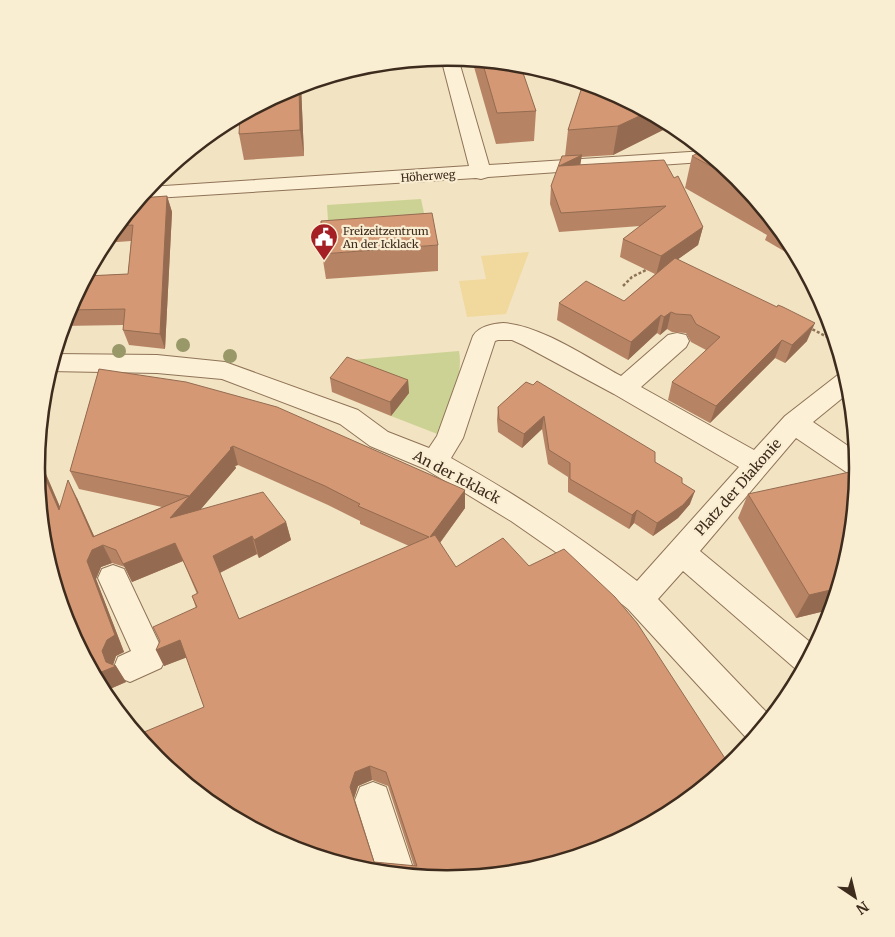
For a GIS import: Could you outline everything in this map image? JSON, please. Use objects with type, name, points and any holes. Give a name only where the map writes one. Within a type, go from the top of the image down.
[{"type":"street","points":[[451,66],[480,173]]},
{"type":"street","name":"Höherweg","points":[[154,193],[702,157]]},
{"type":"street","points":[[435,462],[450,438],[485,336],[500,331],[518,333],[623,388],[757,465]]},
{"type":"street","points":[[623,388],[677,341]]},
{"type":"street","name":"An der Icklack","points":[[59,363],[157,364],[225,371],[350,416],[379,439],[435,462],[522,513],[577,551],[639,600],[757,726]]},
{"type":"street","name":"Platz der Diakonie","points":[[639,600],[794,423],[841,386]]},
{"type":"street","points":[[794,423],[850,461]]},
{"type":"street","points":[[681,552],[803,656]]},
{"type":"street","points":[[114,578],[150,658],[130,667]]},
{"type":"street","points":[[373,800],[396,868]]},
{"type":"path","points":[[623,286],[632,277],[655,266]]},
{"type":"path","points":[[802,323],[828,337]]},
{"type":"green space","points":[[421,199],[427,227],[329,235],[327,205]]},
{"type":"green space","points":[[459,351],[460,361],[457,382],[440,435],[391,416],[408,394],[349,371],[352,360]]},
{"type":"sand","points":[[529,252],[506,314],[467,317],[459,281],[486,279],[481,256]]},
{"type":"building","points":[[484,68],[523,73],[536,111],[497,113]]},
{"type":"building","points":[[581,90],[602,97],[640,116],[618,126],[568,130]]},
{"type":"building","points":[[299,95],[300,130],[239,134],[240,124]]},
{"type":"building","points":[[698,153],[716,169],[692,156]]},
{"type":"building","points":[[582,155],[559,166],[664,160],[674,178],[678,176],[703,227],[661,256],[623,239],[666,206],[561,213],[551,186],[562,156]]},
{"type":"building","points":[[167,196],[160,334],[123,330],[125,309],[78,310],[95,276],[128,274],[133,225],[126,225],[150,197]]},
{"type":"building","points":[[432,213],[438,245],[322,254],[321,221]]},
{"type":"building","points":[[675,258],[815,323],[792,345],[782,340],[716,406],[672,382],[720,337],[696,324],[691,315],[671,312],[664,317],[661,315],[631,342],[559,303],[586,281],[624,301]]},
{"type":"building","points":[[347,357],[408,380],[390,402],[330,378]]},
{"type":"building","points":[[99,369],[186,382],[277,407],[465,490],[430,537],[435,535],[456,567],[503,538],[529,566],[564,549],[615,597],[637,623],[726,759],[693,788],[649,817],[626,829],[577,850],[500,868],[448,871],[395,868],[318,850],[269,829],[246,817],[202,788],[163,753],[144,732],[204,707],[180,640],[156,650],[160,641],[153,627],[197,607],[192,596],[198,593],[175,543],[123,564],[116,550],[103,545],[92,550],[87,561],[115,635],[107,640],[102,651],[106,662],[116,666],[100,672],[87,647],[66,598],[48,521],[45,478],[59,510],[68,480],[93,537],[189,496],[70,471]],"holes":[[[233,446],[325,486],[360,504],[358,506],[429,537],[239,619],[213,556],[252,536],[254,540],[286,522],[263,492],[170,518]],[[370,766],[386,772],[417,866],[374,862],[350,787],[355,772]]]},
{"type":"building","points":[[537,381],[655,452],[655,462],[682,478],[682,483],[695,491],[683,505],[657,523],[637,510],[632,515],[570,479],[570,463],[549,450],[544,416],[524,434],[499,419],[498,407],[526,382],[533,385]]},
{"type":"building","points":[[850,472],[847,521],[831,590],[809,595],[748,494]]},
{"type":"place","name":"Freizeitzentrum An der Icklack","points":[[324,261]]}]
